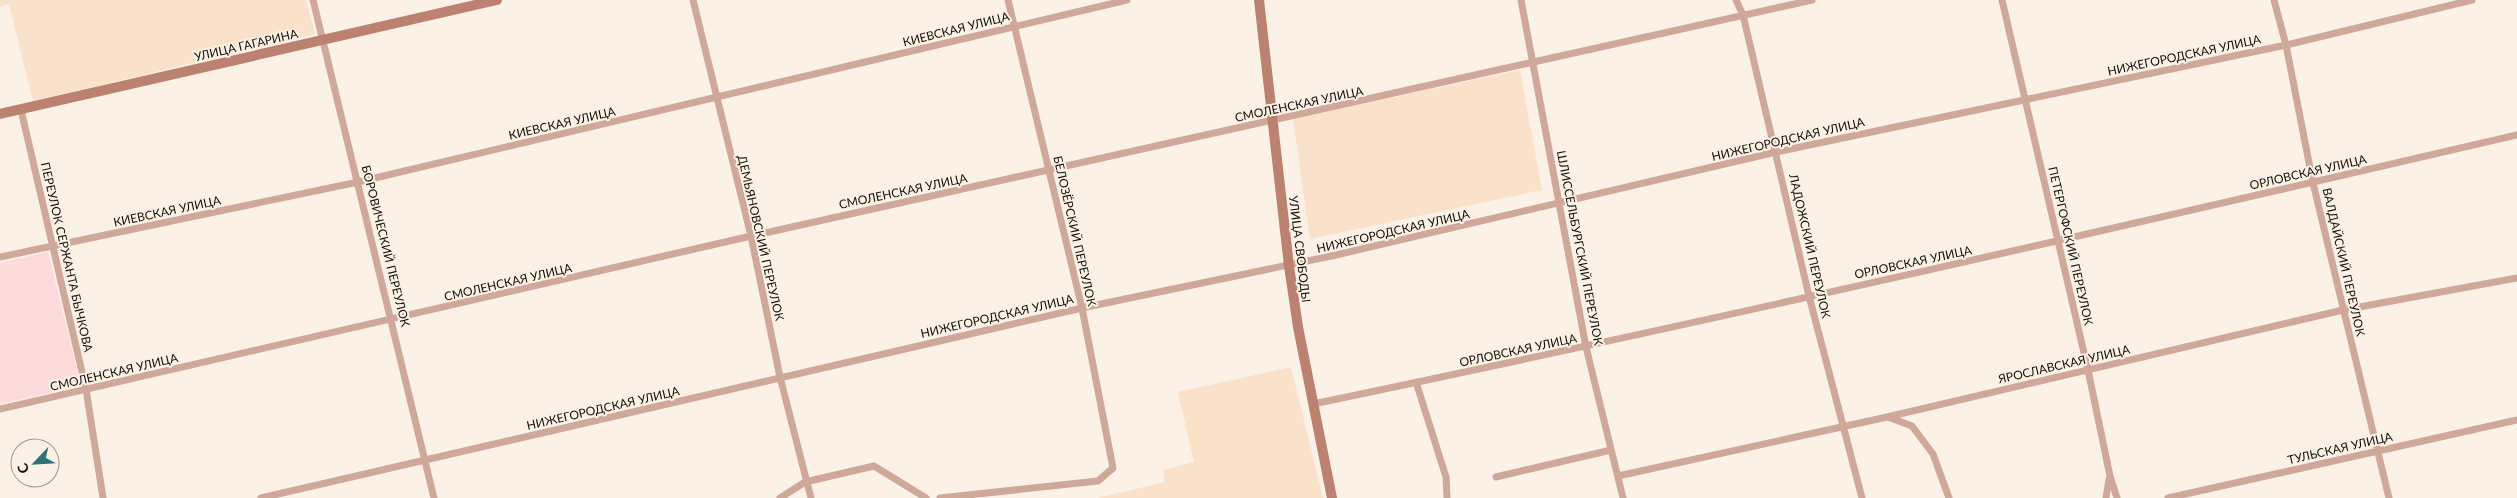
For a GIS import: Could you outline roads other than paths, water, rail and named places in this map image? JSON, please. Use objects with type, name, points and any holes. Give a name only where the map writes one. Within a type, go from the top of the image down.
[{"type":"street","name":"БОРОВИЧЕСКИЙ ПЕРЕУЛОК","points":[[313,0],[434,498]]},
{"type":"street","name":"УЛИЦА ГАГАРИНА","points":[[0,114],[497,0]]},
{"type":"street","name":"ДЕМЬЯНОВСКИЙ ПЕРЕУЛОК","points":[[693,0],[751,236],[780,377],[805,482],[811,498]]},
{"type":"street","name":"БЕЛОЗЁРСКИЙ ПЕРЕУЛОК","points":[[940,498],[1098,481],[1112,468],[1082,308],[1008,0]]},
{"type":"street","name":"КИЕВСКАЯ УЛИЦА","points":[[0,257],[358,182],[1127,0]]},
{"type":"street","name":"УЛИЦА СВОБОДЫ","points":[[1259,0],[1288,266],[1332,498]]},
{"type":"street","name":"ШЛИССЕЛЬБУРГСКИЙ ПЕРЕУЛОК","points":[[1521,0],[1586,347],[1623,498]]},
{"type":"street","name":"ЛАДОЖСКИЙ ПЕРЕУЛОК","points":[[1736,0],[1743,15],[1809,296],[1862,498]]},
{"type":"street","name":"СМОЛЕНСКАЯ УЛИЦА","points":[[0,409],[751,236],[1533,64],[1812,0]]},
{"type":"street","name":"ПЕТЕРГОФСКИЙ ПЕРЕУЛОК","points":[[2002,0],[2059,242],[2110,476],[2117,498]]},
{"type":"street","name":"ВАЛДАЙСКИЙ ПЕРЕУЛОК","points":[[2274,0],[2286,45],[2343,310],[2389,498]]},
{"type":"street","name":"НИЖЕГОРОДСКАЯ УЛИЦА","points":[[261,498],[1082,308],[1288,266],[1560,204],[1776,152],[2286,45],[2472,0]]},
{"type":"street","name":"ПЕРЕУЛОК СЕРЖАНТА БЫЧКОВА","points":[[21,110],[86,390],[103,498]]},
{"type":"street","name":"ОРЛОВСКАЯ УЛИЦА","points":[[1313,404],[1586,347],[2059,242],[2517,135]]},
{"type":"street","name":"ЯРОСЛАВСКАЯ УЛИЦА","points":[[1618,476],[1887,417],[2343,310],[2517,278]]},
{"type":"street","points":[[1416,382],[1446,477],[1447,498]]},
{"type":"street","points":[[1887,417],[1912,426],[1933,454],[1949,498]]},
{"type":"street","name":"ТУЛЬСКАЯ УЛИЦА","points":[[2168,498],[2517,420]]},
{"type":"street","points":[[1496,477],[1611,450]]},
{"type":"street","points":[[780,498],[805,482],[874,466],[926,498]]},
{"type":"street","points":[[2106,498],[2110,476]]}]
